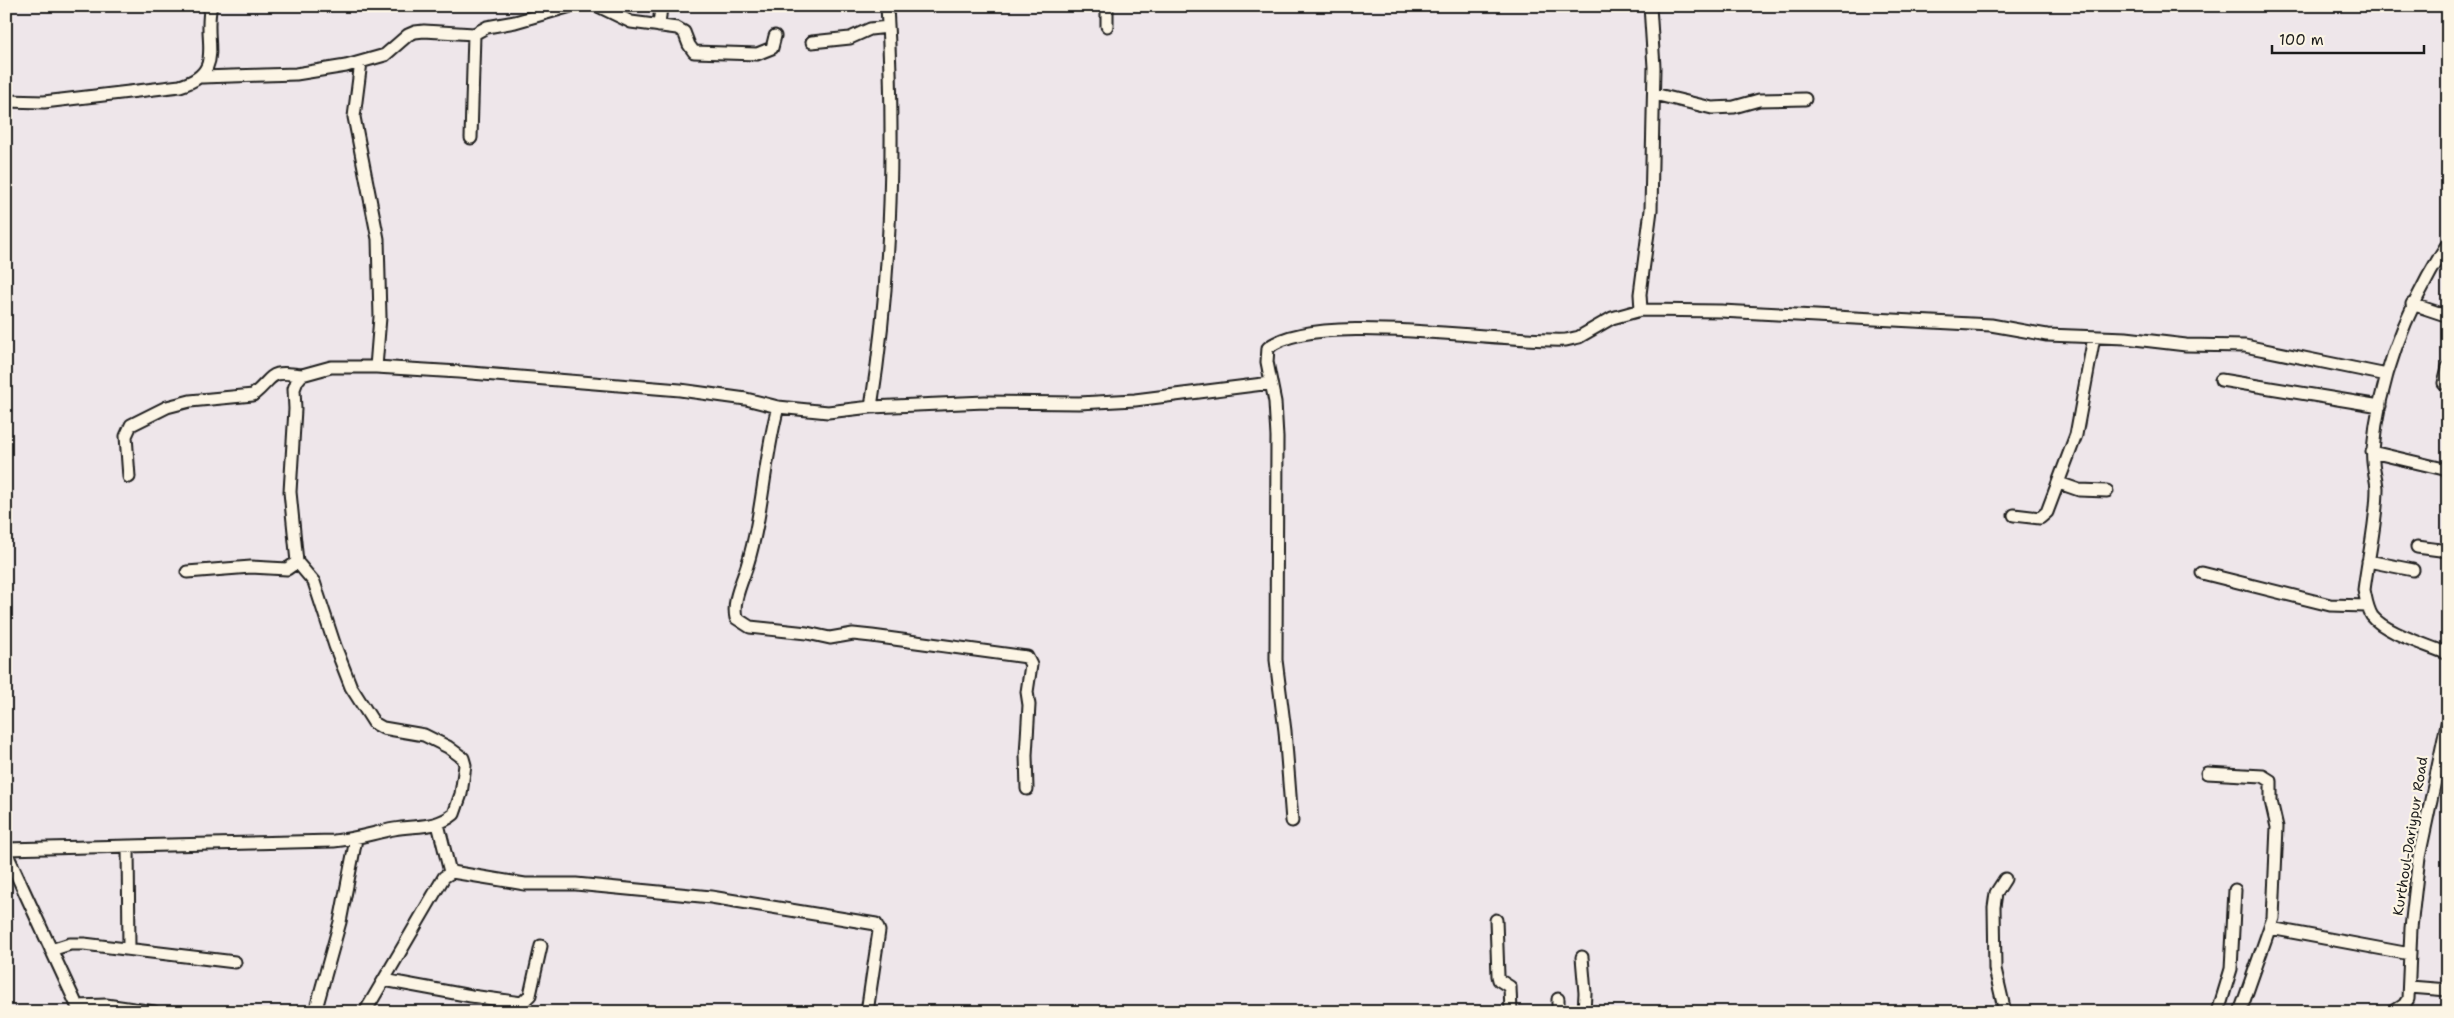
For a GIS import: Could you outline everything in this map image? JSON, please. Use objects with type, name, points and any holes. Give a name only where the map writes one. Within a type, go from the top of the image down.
[{"type":"street","points":[[6,101],[44,102],[180,86],[195,82],[202,77],[210,57],[209,15],[211,6]]},
{"type":"street","points":[[202,77],[296,74],[361,62],[385,55],[408,35],[415,32],[474,34],[487,27],[515,22],[571,6]]},
{"type":"street","points":[[598,6],[631,22],[677,28],[684,32],[694,52],[757,54],[772,48],[775,36]]},
{"type":"street","points":[[659,26],[661,6]]},
{"type":"street","points":[[871,407],[885,290],[890,218],[887,6]]},
{"type":"street","points":[[1107,26],[1108,6]]},
{"type":"street","points":[[1641,310],[1651,210],[1654,94],[1650,6]]},
{"type":"street","points":[[812,42],[850,38],[870,29],[888,27]]},
{"type":"street","points":[[471,138],[474,34]]},
{"type":"street","points":[[361,62],[354,118],[378,239],[380,317],[376,367]]},
{"type":"street","points":[[1654,94],[1712,108],[1734,107],[1759,100],[1805,98]]},
{"type":"street","points":[[2448,243],[2412,304],[2398,338],[2387,375],[2372,452],[2376,487],[2364,590],[2367,606],[2373,616],[2383,626],[2448,654]]},
{"type":"street","points":[[2412,304],[2448,316]]},
{"type":"street","points":[[1292,821],[1285,731],[1276,660],[1278,483],[1276,420],[1267,362],[1268,348],[1274,343],[1286,339],[1362,329],[1566,340],[1579,337],[1612,318],[1641,310],[1720,311],[1991,325],[2047,335],[2126,338],[2186,345],[2252,346],[2387,375]]},
{"type":"street","points":[[2014,515],[2035,518],[2044,516],[2076,435],[2094,337]]},
{"type":"street","points":[[129,477],[126,436],[131,424],[167,407],[190,401],[253,395],[270,376],[277,374],[302,375],[330,367],[376,367],[680,390],[746,399],[778,407],[828,412],[871,407],[985,402],[1079,403],[1135,400],[1271,383]]},
{"type":"street","points":[[2444,383],[2448,367]]},
{"type":"street","points":[[154,1012],[106,1006],[79,1009],[6,850],[80,846],[128,847],[356,839],[394,829],[438,824],[454,814],[460,803],[464,766],[463,758],[448,747],[424,734],[393,730],[374,723],[351,687],[314,582],[296,562],[290,492],[290,467],[296,410],[294,389],[302,375]]},
{"type":"street","points":[[2221,380],[2380,406]]},
{"type":"street","points":[[778,407],[770,436],[750,556],[736,602],[736,618],[750,626],[824,637],[835,638],[853,634],[1027,657],[1031,666],[1027,692],[1027,789]]},
{"type":"street","points":[[2372,452],[2448,470]]},
{"type":"street","points":[[2058,483],[2079,490],[2107,491]]},
{"type":"street","points":[[2417,547],[2448,551]]},
{"type":"street","points":[[2368,561],[2413,570]]},
{"type":"street","points":[[187,572],[251,567],[287,569],[296,562]]},
{"type":"street","points":[[2202,573],[2330,605],[2367,606]]},
{"type":"street","name":"Kurthoul-Dariypur Road","points":[[2398,1011],[2408,999],[2419,857],[2448,719]]},
{"type":"street","points":[[2207,773],[2263,776],[2271,781],[2271,801],[2277,827],[2274,905],[2270,928],[2240,1012]]},
{"type":"street","points":[[438,824],[450,872]]},
{"type":"street","points":[[315,1012],[340,922],[356,839]]},
{"type":"street","points":[[128,847],[129,948]]},
{"type":"street","points":[[365,1012],[444,877],[450,872],[525,884],[576,884],[702,896],[876,924],[879,931],[867,1012]]},
{"type":"street","points":[[2005,879],[1996,893],[1994,907],[1995,969],[2005,1012]]},
{"type":"street","points":[[2218,1012],[2231,968],[2235,890]]},
{"type":"street","points":[[1496,920],[1498,976],[1499,980],[1510,987],[1511,1012]]},
{"type":"street","points":[[2270,928],[2410,954]]},
{"type":"street","points":[[51,950],[76,943],[235,962]]},
{"type":"street","points":[[384,980],[522,1003],[530,995],[541,946]]},
{"type":"street","points":[[1582,956],[1585,994],[1584,1012]]},
{"type":"street","points":[[2410,987],[2448,990]]},
{"type":"street","points":[[1558,998],[1558,1012]]}]
